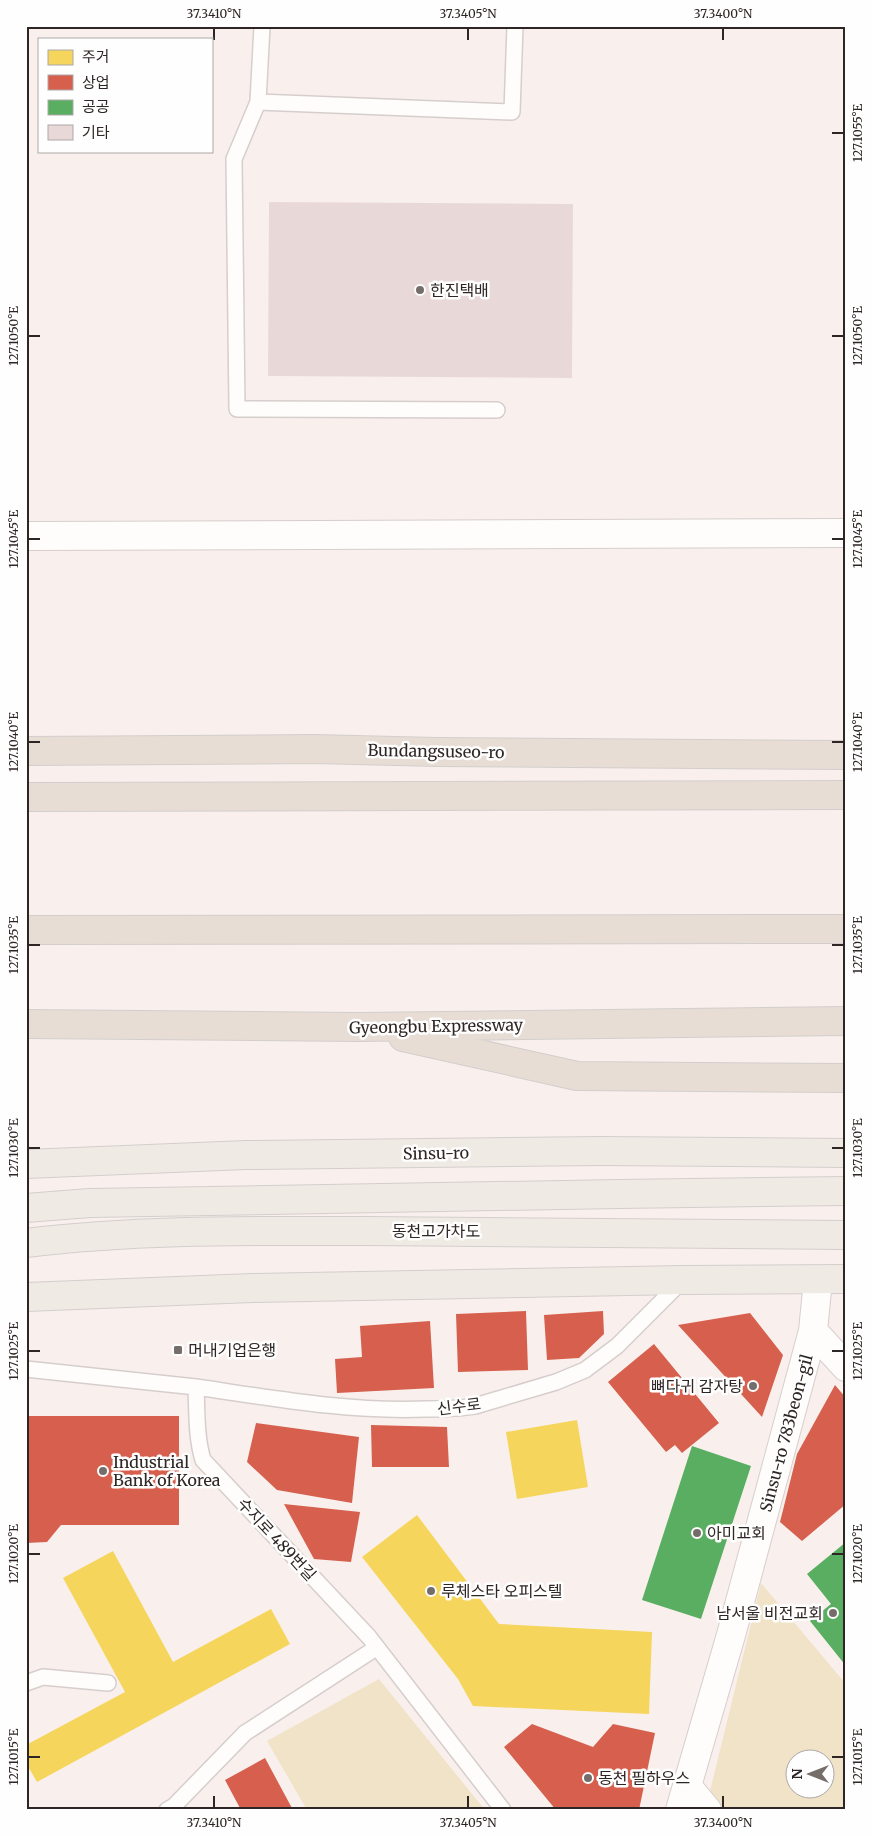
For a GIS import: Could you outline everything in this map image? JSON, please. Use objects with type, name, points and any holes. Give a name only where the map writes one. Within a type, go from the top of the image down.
[{"type":"highway","name":"Bundangsuseo-ro","points":[[26,752],[314,749],[846,755]]},
{"type":"highway","points":[[26,797],[846,795]]},
{"type":"highway","points":[[26,930],[846,929]]},
{"type":"highway","name":"Gyeongbu Expressway","points":[[26,1024],[358,1027],[846,1021]]},
{"type":"highway","points":[[358,1027],[577,1076],[846,1078]]},
{"type":"main road","name":"Sinsu-ro","points":[[26,1164],[246,1155],[601,1151],[846,1153]]},
{"type":"main road","name":"동천고가차도","points":[[26,1208],[90,1203],[846,1191]]},
{"type":"main road","name":"동천고가차도","points":[[26,1243],[67,1238],[195,1230],[846,1235]]},
{"type":"main road","points":[[26,1297],[252,1288],[846,1279]]},
{"type":"street","points":[[26,536],[846,533]]},
{"type":"street","name":"Sinsu-ro 783beon-gil","points":[[707,1810],[683,1798],[731,1635],[813,1331],[818,1280]]},
{"type":"street","points":[[813,1331],[846,1367]]},
{"type":"lane","points":[[262,26],[258,102],[234,159],[237,409],[497,410]]},
{"type":"lane","points":[[258,102],[512,112],[516,26]]},
{"type":"lane","name":"신수로","points":[[196,1387],[322,1406],[397,1410],[475,1406],[556,1382],[585,1370],[617,1346],[683,1280]]},
{"type":"lane","points":[[26,1369],[196,1387]]},
{"type":"lane","name":"수지로 489번길","points":[[196,1387],[198,1433],[200,1449],[204,1460],[369,1638],[503,1810]]},
{"type":"lane","points":[[167,1810],[174,1806],[245,1733],[376,1648]]},
{"type":"lane","points":[[26,1683],[43,1677],[108,1683]]},
{"type":"shaded area","points":[[761,1583],[846,1684],[846,1810],[725,1810],[710,1791]]},
{"type":"shaded area","points":[[379,1679],[485,1810],[307,1810],[267,1741]]},
{"type":"building: 주거","points":[[577,1420],[588,1487],[517,1499],[506,1432]]},
{"type":"building: 주거","name":"루체스타 오피스텔","points":[[417,1515],[499,1624],[652,1632],[649,1714],[473,1706],[458,1679],[362,1557]]},
{"type":"building: 주거","points":[[113,1551],[173,1662],[271,1609],[290,1644],[37,1782],[26,1763],[26,1745],[125,1692],[63,1578]]},
{"type":"building: 상업","points":[[526,1311],[528,1370],[458,1372],[456,1314]]},
{"type":"building: 상업","points":[[603,1311],[604,1334],[579,1358],[547,1360],[544,1315]]},
{"type":"building: 상업","name":"뼈다귀 감자탕","points":[[750,1313],[783,1355],[762,1417],[678,1325]]},
{"type":"building: 상업","points":[[430,1321],[434,1388],[337,1393],[335,1359],[362,1357],[360,1326]]},
{"type":"building: 상업","points":[[654,1344],[719,1423],[682,1453],[675,1445],[666,1452],[608,1382]]},
{"type":"building: 상업","points":[[835,1385],[846,1398],[846,1504],[802,1541],[780,1522],[797,1454]]},
{"type":"building: 상업","name":"Industrial Bank of Korea","points":[[26,1416],[179,1416],[179,1525],[61,1525],[47,1542],[26,1543]]},
{"type":"building: 상업","points":[[256,1423],[359,1437],[352,1503],[277,1490],[247,1462]]},
{"type":"building: 상업","points":[[371,1425],[447,1427],[449,1467],[372,1467]]},
{"type":"building: 상업","points":[[284,1504],[360,1512],[351,1562],[314,1559]]},
{"type":"building: 상업","name":"동천 필하우스","points":[[532,1724],[593,1747],[613,1724],[655,1733],[639,1810],[556,1810],[504,1747]]},
{"type":"building: 상업","points":[[265,1758],[293,1810],[241,1810],[225,1780]]},
{"type":"building: 공공","name":"아미교회","points":[[692,1446],[751,1466],[701,1619],[642,1600]]},
{"type":"building: 공공","name":"남서울 비전교회","points":[[846,1542],[846,1666],[810,1621],[831,1604],[807,1574]]},
{"type":"building: 기타","name":"한진택배","points":[[269,202],[573,204],[572,378],[268,376]]},
{"type":"place","name":"한진택배","points":[[420,290]]},
{"type":"place","name":"머내기업은행","points":[[178,1350]]},
{"type":"place","name":"뼈다귀 감자탕","points":[[753,1386]]},
{"type":"place","name":"Industrial Bank of Korea","points":[[103,1471]]},
{"type":"place","name":"아미교회","points":[[697,1533]]},
{"type":"place","name":"루체스타 오피스텔","points":[[431,1591]]},
{"type":"place","name":"남서울 비전교회","points":[[833,1613]]},
{"type":"place","name":"동천 필하우스","points":[[588,1778]]}]
